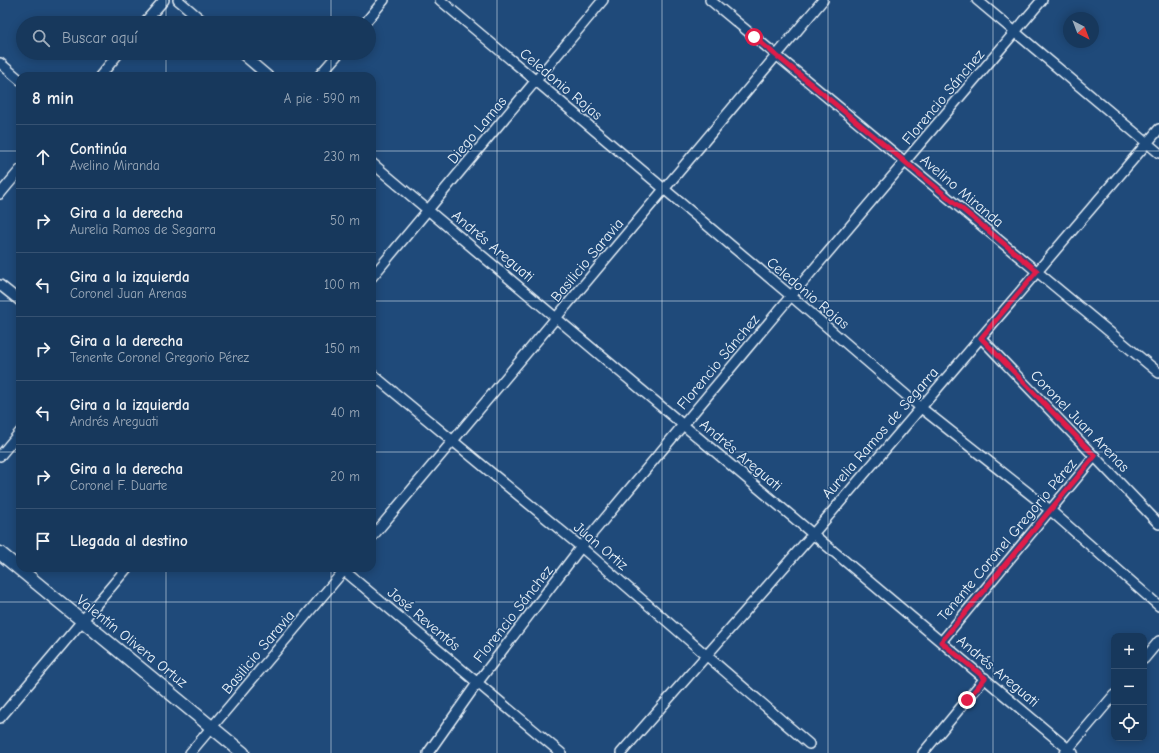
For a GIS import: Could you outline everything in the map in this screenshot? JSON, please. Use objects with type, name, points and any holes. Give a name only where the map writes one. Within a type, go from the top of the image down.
[{"type":"street","points":[[150,16],[164,0]]},
{"type":"street","points":[[178,0],[197,16]]},
{"type":"street","points":[[371,16],[384,0]]},
{"type":"street","name":"Celedonio Rojas","points":[[440,0],[791,296],[920,407],[1050,510],[1159,606]]},
{"type":"street","name":"Diego Lamas","points":[[376,272],[603,0]]},
{"type":"street","name":"Avelino Miranda","points":[[710,0],[1159,373]]},
{"type":"street","name":"Basilicio Saravia","points":[[376,532],[823,0]]},
{"type":"street","points":[[977,0],[1159,153]]},
{"type":"street","name":"Florencio Sánchez","points":[[428,753],[478,682],[581,547],[1042,0]]},
{"type":"street","points":[[103,72],[113,60]]},
{"type":"street","points":[[249,60],[263,72]]},
{"type":"street","points":[[322,72],[333,60]]},
{"type":"street","points":[[0,63],[16,77]]},
{"type":"street","name":"Aurelia Ramos de Segarra","points":[[621,753],[813,534],[1159,129]]},
{"type":"street","name":"Andrés Areguati","points":[[376,166],[985,678],[1069,752]]},
{"type":"street","points":[[0,194],[16,175]]},
{"type":"street","points":[[0,284],[16,298]]},
{"type":"street","name":"Coronel Juan Arenas","points":[[981,338],[1159,524]]},
{"type":"street","name":"Juan Ortiz","points":[[376,377],[581,547],[809,744]]},
{"type":"street","points":[[0,456],[16,437]]},
{"type":"street","name":"Tenente Coronel Gregorio Pérez","points":[[941,642],[1095,456]]},
{"type":"street","name":"Valentín Olivera Ortuz","points":[[0,553],[16,566]]},
{"type":"street","name":"Valentín Olivera Ortuz","points":[[23,572],[244,753]]},
{"type":"street","points":[[0,718],[124,572]]},
{"type":"street","name":"Basilicio Saravia","points":[[190,753],[341,572]]},
{"type":"street","name":"José Reventós","points":[[348,572],[561,753]]},
{"type":"street","points":[[1147,655],[1159,641]]},
{"type":"street","points":[[923,753],[985,678]]},
{"type":"street","points":[[1069,752],[1111,699]]},
{"type":"route","points":[[754,37],[1037,271],[981,338],[1095,456],[941,642],[985,678],[967,700]]}]
